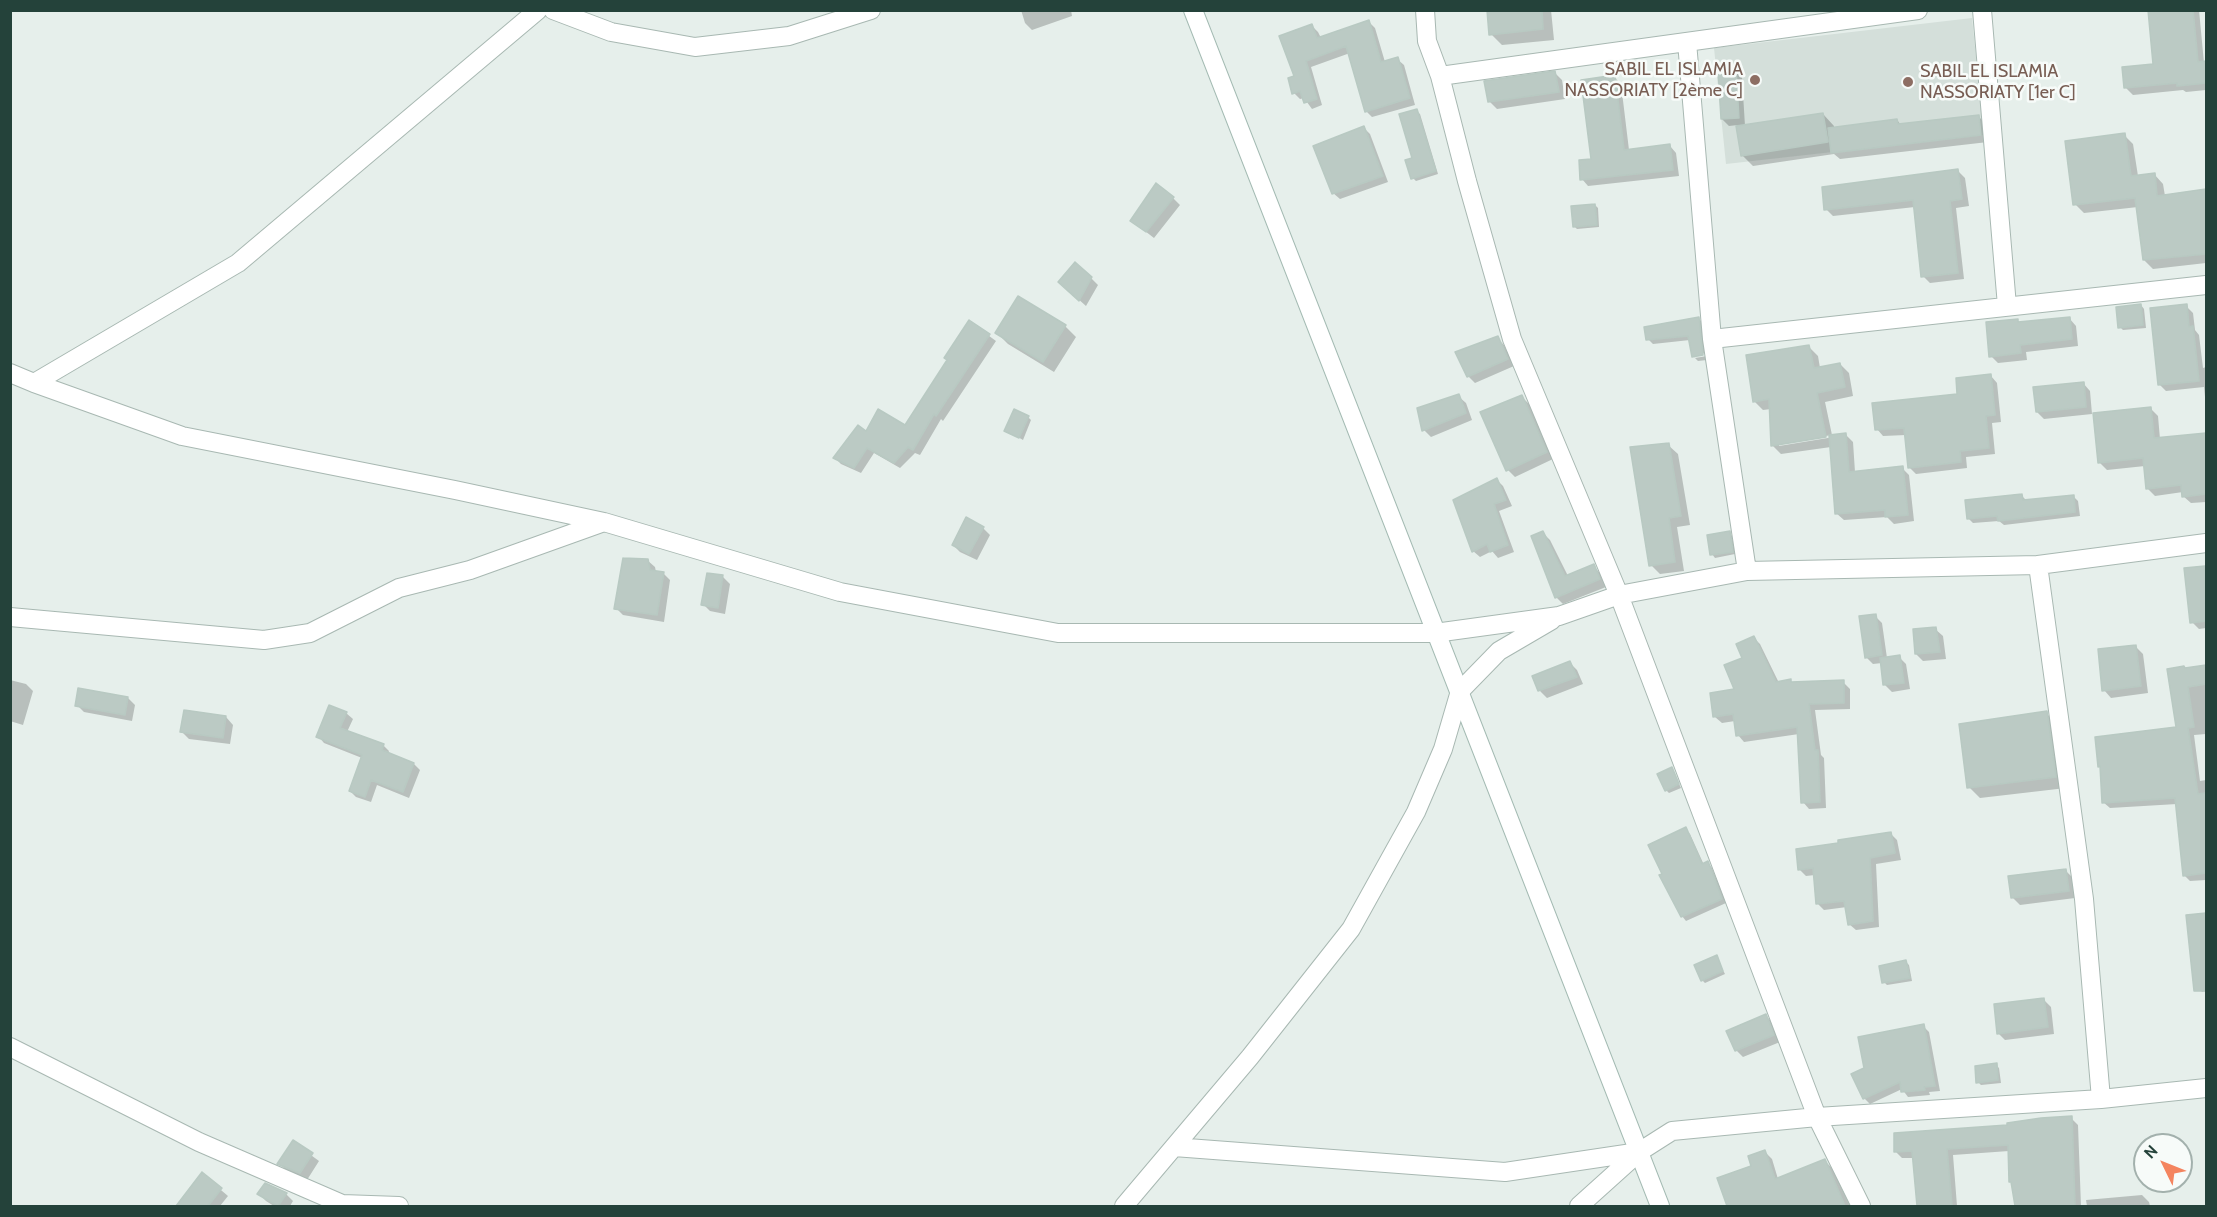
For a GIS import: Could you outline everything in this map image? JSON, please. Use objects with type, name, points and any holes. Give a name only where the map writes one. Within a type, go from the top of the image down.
[{"type":"street","points":[[34,383],[238,263],[538,10]]},
{"type":"street","points":[[553,10],[611,32],[695,47],[789,36],[871,10]]},
{"type":"street","points":[[1193,10],[1660,1206]]},
{"type":"street","points":[[1414,10],[1440,76],[1512,339],[1619,595],[1817,1117],[1861,1206]]},
{"type":"street","points":[[1425,10],[1427,40]]},
{"type":"street","points":[[1440,76],[1918,10]]},
{"type":"street","points":[[1982,10],[2007,306]]},
{"type":"street","points":[[1687,42],[1712,339],[1747,571]]},
{"type":"street","points":[[1712,339],[2206,285]]},
{"type":"street","points":[[10,373],[182,436],[604,522],[840,592],[1058,633],[1435,633],[1559,616]]},
{"type":"street","points":[[10,617],[264,640],[310,633],[399,588],[470,570],[604,522]]},
{"type":"street","points":[[1124,1206],[1250,1057],[1351,929],[1416,812],[1443,749],[1460,691],[1499,651],[1559,616],[1619,595],[1747,571],[2038,565],[2206,543]]},
{"type":"street","points":[[2038,565],[2084,899],[2101,1100]]},
{"type":"street","points":[[10,1047],[199,1142],[341,1205],[399,1206]]},
{"type":"street","points":[[1579,1206],[1639,1152],[1672,1131],[1817,1117],[2101,1100],[2206,1089]]},
{"type":"street","points":[[1174,1147],[1505,1172],[1639,1152]]},
{"type":"shaded area","points":[[1972,18],[1984,135],[1726,164],[1714,48]]},
{"type":"building","points":[[1487,10],[1542,10],[1543,29],[1489,35]]},
{"type":"building","points":[[2148,10],[2193,10],[2198,62],[2206,61],[2206,83],[2124,88],[2122,67],[2153,64]]},
{"type":"building","points":[[1369,20],[1381,62],[1398,57],[1410,98],[1365,112],[1346,46],[1306,61],[1317,99],[1304,103],[1300,91],[1292,94],[1288,78],[1294,76],[1279,36],[1312,24],[1317,38]]},
{"type":"building","points":[[1718,69],[1736,69],[1739,118],[1721,119]]},
{"type":"building","points":[[1555,71],[1559,92],[1488,102],[1484,81]]},
{"type":"building","points":[[1615,75],[1624,150],[1670,144],[1673,170],[1580,180],[1579,160],[1591,159],[1581,80]]},
{"type":"building","points":[[1417,109],[1436,171],[1411,179],[1405,160],[1412,158],[1399,114]]},
{"type":"building","points":[[1823,113],[1828,142],[1741,156],[1736,126]]},
{"type":"building","points":[[1979,115],[1981,135],[1831,153],[1828,128],[1897,119],[1898,124]]},
{"type":"building","points":[[1364,126],[1383,176],[1332,194],[1313,146]]},
{"type":"building","points":[[2125,133],[2131,176],[2155,173],[2157,196],[2206,189],[2206,254],[2143,260],[2135,198],[2073,205],[2065,141]]},
{"type":"building","points":[[1958,169],[1962,199],[1950,201],[1958,273],[1921,277],[1913,200],[1824,210],[1822,187]]},
{"type":"building","points":[[1156,183],[1174,197],[1146,232],[1130,221]]},
{"type":"building","points":[[1595,204],[1597,225],[1573,227],[1571,206]]},
{"type":"building","points":[[1075,262],[1092,277],[1079,301],[1058,282]]},
{"type":"building","points":[[1018,296],[1066,325],[1043,362],[995,333]]},
{"type":"building","points":[[2141,304],[2143,325],[2118,328],[2116,307]]},
{"type":"building","points":[[2187,304],[2189,327],[2193,326],[2199,381],[2158,385],[2150,308]]},
{"type":"building","points":[[1699,317],[1703,355],[1692,357],[1688,336],[1646,340],[1644,327]]},
{"type":"building","points":[[2070,317],[2072,339],[2020,345],[2021,353],[1989,357],[1986,322],[2018,319],[2018,322]]},
{"type":"building","points":[[969,320],[990,334],[936,416],[934,414],[913,450],[908,447],[894,463],[867,448],[854,468],[833,458],[858,425],[866,431],[878,409],[905,425],[947,360],[944,358]]},
{"type":"building","points":[[1498,336],[1508,359],[1467,377],[1455,352]]},
{"type":"building","points":[[1809,345],[1814,368],[1840,363],[1845,387],[1817,393],[1826,437],[1771,446],[1769,399],[1753,402],[1746,355]]},
{"type":"building","points":[[1991,374],[1995,415],[1986,416],[1989,448],[1960,451],[1961,462],[1908,468],[1904,428],[1875,430],[1872,403],[1957,394],[1956,378]]},
{"type":"building","points":[[2084,382],[2086,407],[2036,412],[2033,387]]},
{"type":"building","points":[[1459,394],[1466,413],[1422,431],[1417,408]]},
{"type":"building","points":[[1522,395],[1547,452],[1506,471],[1480,412]]},
{"type":"building","points":[[2151,407],[2154,438],[2206,433],[2206,494],[2182,497],[2181,485],[2146,489],[2143,458],[2098,463],[2093,413]]},
{"type":"building","points":[[1014,409],[1029,416],[1019,438],[1004,431]]},
{"type":"building","points":[[1846,433],[1849,472],[1903,466],[1908,515],[1885,517],[1885,510],[1835,514],[1829,435]]},
{"type":"building","points":[[1669,443],[1681,516],[1669,518],[1675,562],[1649,566],[1630,447]]},
{"type":"building","points":[[1497,478],[1506,500],[1494,504],[1508,545],[1490,552],[1487,544],[1472,552],[1453,500]]},
{"type":"building","points":[[2022,494],[2023,500],[2074,495],[2075,512],[1998,521],[1997,516],[1967,519],[1965,500]]},
{"type":"building","points":[[966,517],[984,527],[969,554],[952,545]]},
{"type":"building","points":[[1543,531],[1565,576],[1594,564],[1600,579],[1555,598],[1531,536]]},
{"type":"building","points":[[1730,531],[1733,552],[1710,555],[1707,535]]},
{"type":"building","points":[[623,558],[648,559],[650,570],[664,572],[657,615],[614,609]]},
{"type":"building","points":[[2205,566],[2206,621],[2190,623],[2184,568]]},
{"type":"building","points":[[707,573],[723,575],[718,608],[701,605]]},
{"type":"building","points":[[1876,614],[1882,655],[1865,658],[1859,616]]},
{"type":"building","points":[[1936,627],[1940,652],[1915,654],[1913,629]]},
{"type":"building","points":[[1754,636],[1776,682],[1791,679],[1791,682],[1844,680],[1844,703],[1809,704],[1815,750],[1818,750],[1820,802],[1801,803],[1797,727],[1736,736],[1733,714],[1713,717],[1710,693],[1734,689],[1724,665],[1742,658],[1736,644]]},
{"type":"building","points":[[2136,645],[2141,686],[2102,691],[2098,649]]},
{"type":"building","points":[[1900,655],[1904,683],[1883,685],[1880,658]]},
{"type":"building","points":[[1570,661],[1577,677],[1538,691],[1532,676]]},
{"type":"building","points":[[2206,665],[2206,684],[2188,687],[2194,727],[2188,728],[2198,794],[2206,793],[2206,873],[2183,876],[2175,798],[2102,803],[2100,766],[2098,767],[2095,737],[2176,727],[2167,669]]},
{"type":"building","points":[[78,688],[128,697],[125,715],[75,706]]},
{"type":"building","points":[[329,705],[347,712],[340,728],[384,744],[382,750],[414,763],[403,792],[371,780],[365,797],[349,791],[362,755],[316,737]]},
{"type":"building","points":[[184,710],[226,716],[223,738],[180,732]]},
{"type":"building","points":[[2047,711],[2056,777],[1967,788],[1959,724]]},
{"type":"building","points":[[1672,767],[1679,784],[1665,791],[1657,774]]},
{"type":"building","points":[[1686,827],[1702,864],[1708,861],[1722,899],[1681,917],[1659,875],[1662,874],[1648,845]]},
{"type":"building","points":[[1891,832],[1895,853],[1870,858],[1873,921],[1848,925],[1844,901],[1816,904],[1813,868],[1798,870],[1796,849]]},
{"type":"building","points":[[2066,869],[2069,891],[2011,898],[2008,876]]},
{"type":"building","points":[[2206,913],[2206,991],[2194,991],[2186,915]]},
{"type":"building","points":[[1717,955],[1723,971],[1701,981],[1694,965]]},
{"type":"building","points":[[1906,960],[1910,978],[1882,983],[1879,966]]},
{"type":"building","points":[[2044,998],[2048,1027],[1997,1034],[1994,1004]]},
{"type":"building","points":[[1766,1014],[1774,1035],[1735,1051],[1726,1031]]},
{"type":"building","points":[[1924,1024],[1935,1086],[1924,1087],[1925,1090],[1901,1092],[1900,1082],[1863,1099],[1851,1074],[1864,1068],[1858,1037]]},
{"type":"building","points":[[1997,1063],[1998,1080],[1976,1083],[1975,1066]]},
{"type":"building","points":[[2072,1116],[2075,1206],[2015,1206],[2011,1182],[2009,1182],[2008,1145],[1947,1149],[1952,1206],[1917,1206],[1912,1151],[1894,1152],[1894,1133],[2007,1125],[2007,1123],[2041,1118]]},
{"type":"building","points":[[293,1140],[313,1153],[300,1173],[277,1164]]},
{"type":"building","points":[[1765,1150],[1775,1179],[1825,1159],[1845,1206],[1727,1206],[1717,1178],[1751,1166],[1748,1156]]},
{"type":"building","points":[[202,1172],[222,1188],[208,1206],[176,1206]]},
{"type":"building","points":[[265,1183],[287,1193],[278,1206],[257,1194]]},
{"type":"place","name":"SABIL EL ISLAMIA NASSORIATY [2ème C]","points":[[1755,80]]},
{"type":"place","name":"SABIL EL ISLAMIA NASSORIATY [1er C]","points":[[1908,82]]}]
